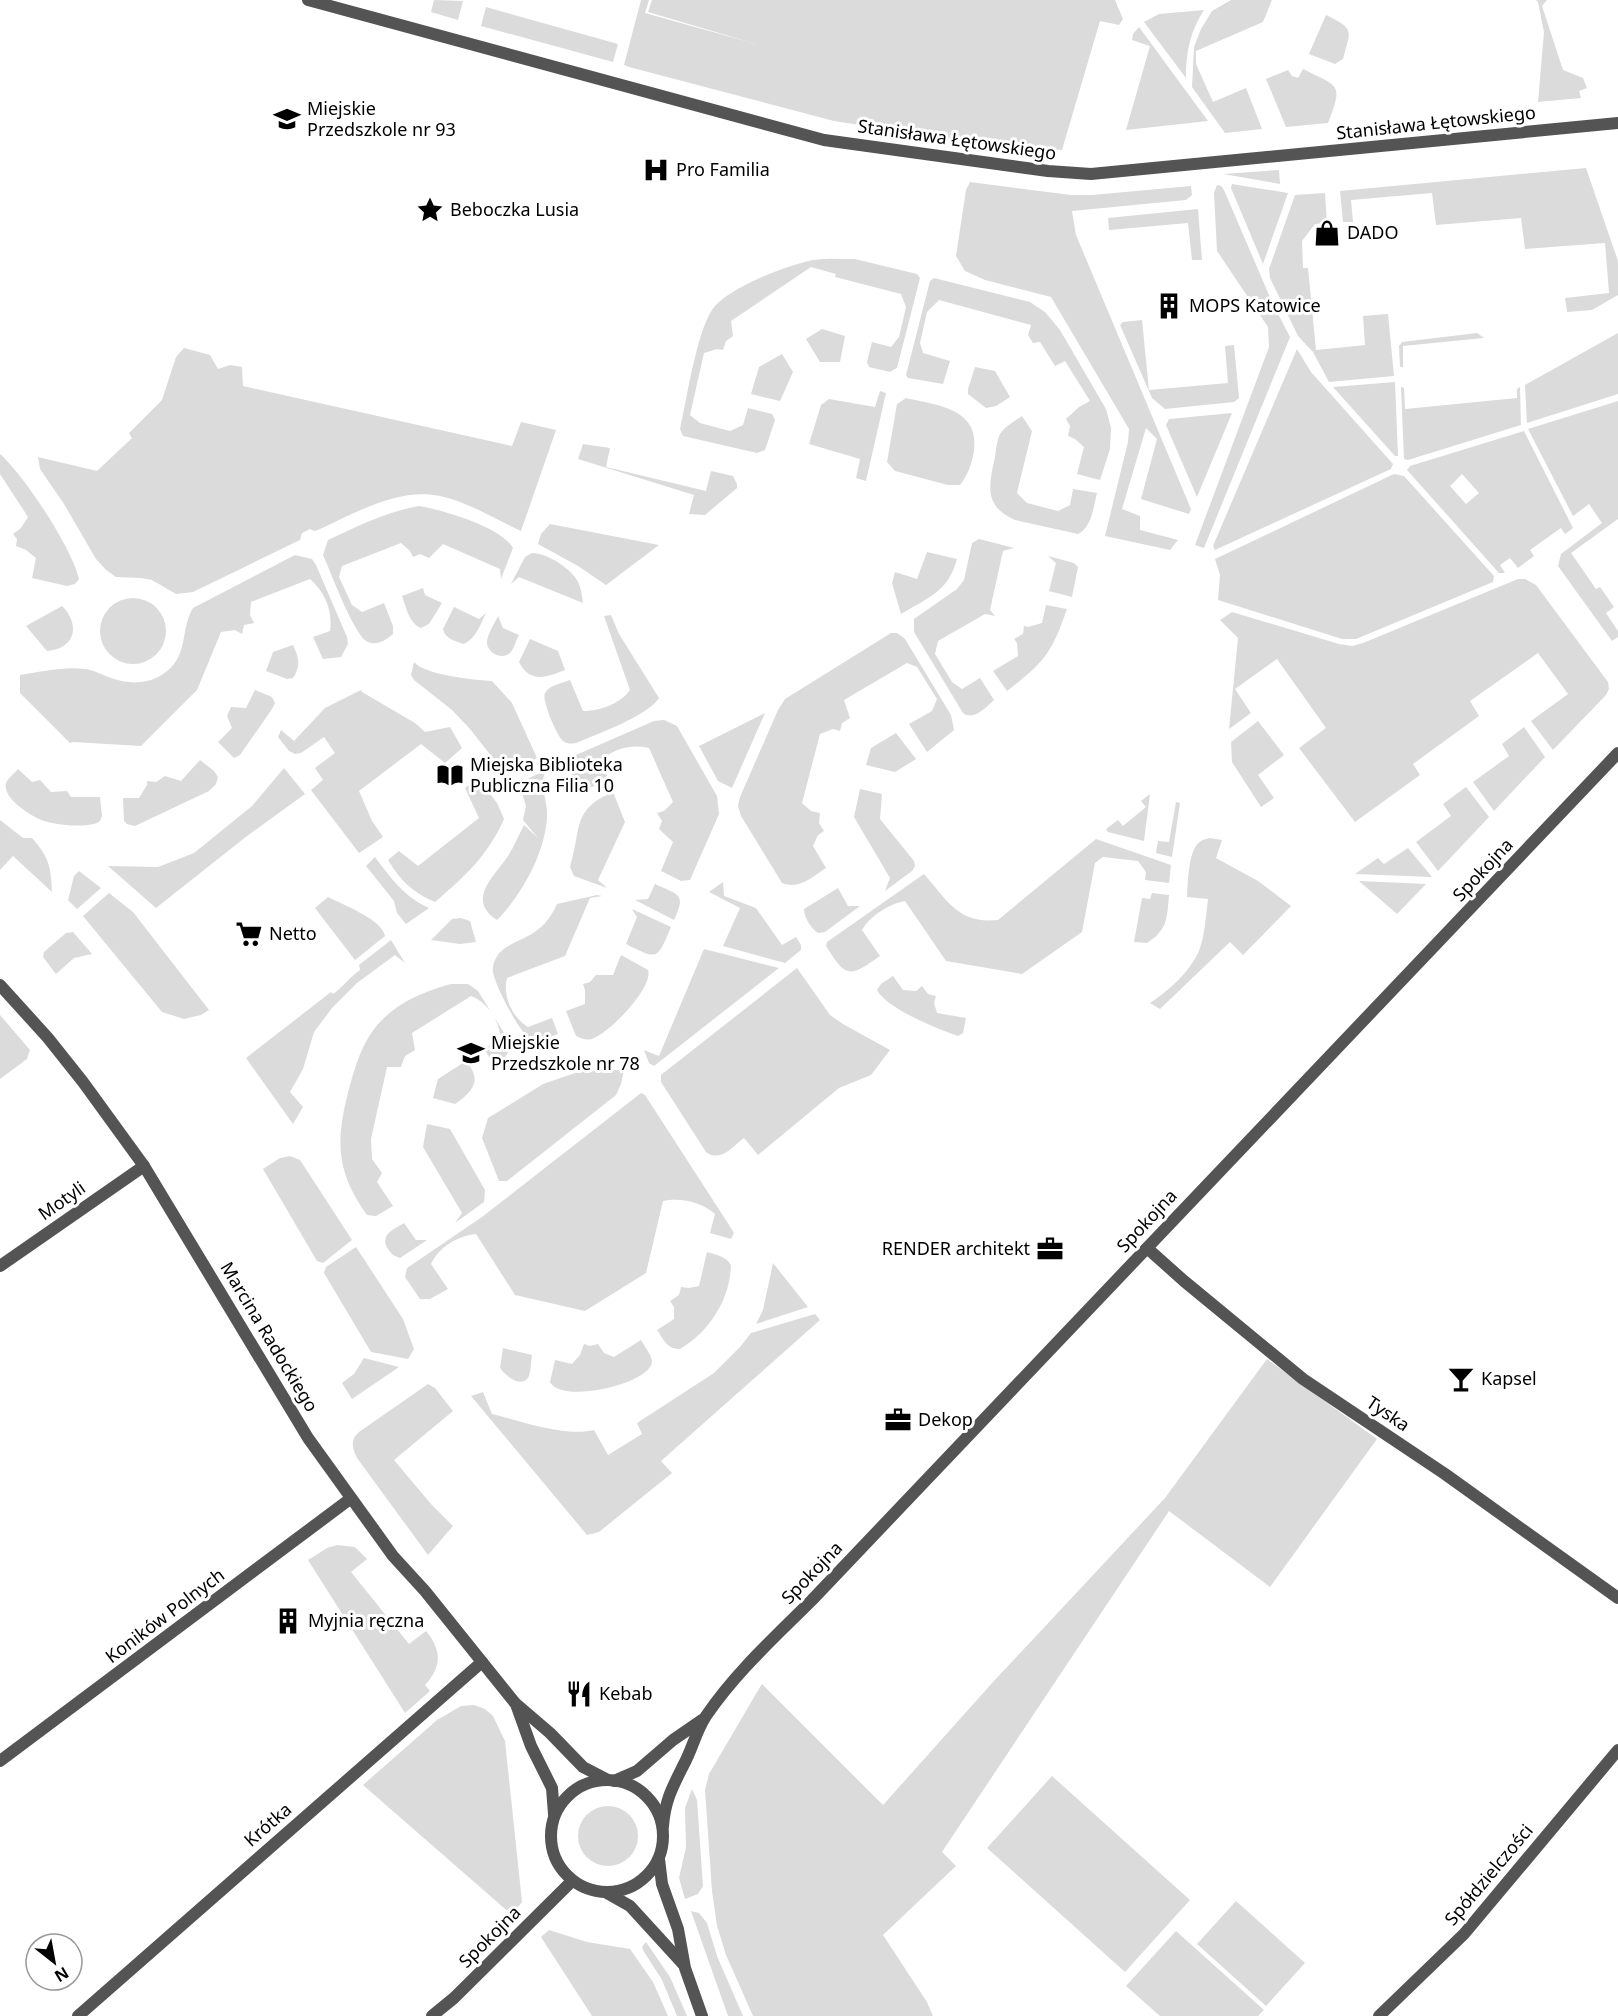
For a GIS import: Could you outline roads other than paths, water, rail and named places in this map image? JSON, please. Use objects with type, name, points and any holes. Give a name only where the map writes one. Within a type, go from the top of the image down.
[{"type":"street","name":"Stanisława Łętowskiego","points":[[308,0],[824,140],[1048,171],[1091,174],[1618,123]]},
{"type":"street","name":"Spokojna","points":[[663,1826],[668,1796],[705,1717],[746,1665],[812,1600],[1618,753]]},
{"type":"street","name":"Marcina Radockiego","points":[[0,985],[48,1038],[144,1166],[308,1438],[393,1556],[515,1703],[550,1733],[583,1767],[611,1781]]},
{"type":"street","name":"Motyli","points":[[0,1266],[144,1166]]},
{"type":"street","name":"Tyska","points":[[1147,1248],[1303,1379],[1445,1474],[1618,1598]]},
{"type":"street","name":"Koników Polnych","points":[[0,1761],[350,1499]]},
{"type":"street","name":"Krótka","points":[[78,2016],[482,1662]]},
{"type":"street","name":"Marcina Radockiego","points":[[515,1703],[531,1746],[552,1788],[554,1816]]},
{"type":"street","name":"Spokojna","points":[[611,1781],[637,1771],[673,1740],[705,1717]]},
{"type":"street","name":"Spółdzielczości","points":[[1379,2016],[1464,1934],[1618,1750]]},
{"type":"street","points":[[606,1893],[627,1889],[640,1883],[651,1872],[659,1858],[663,1842],[663,1826],[657,1810],[643,1793],[634,1787],[611,1781],[592,1782],[567,1797],[554,1816],[550,1841],[553,1854],[561,1870],[572,1881],[584,1888],[606,1893],[630,1906],[674,1952],[685,1968]]},
{"type":"street","points":[[659,1858],[662,1884],[678,1929],[685,1968],[702,2016]]},
{"type":"street","name":"Spokojna","points":[[432,2016],[454,1998],[572,1881]]},
{"type":"place","name":"Miejskie Przedszkole nr 93","points":[[287,119]]},
{"type":"place","name":"Pro Familia","points":[[656,170]]},
{"type":"place","name":"Beboczka Lusia","points":[[430,210]]},
{"type":"place","name":"DADO","points":[[1327,233]]},
{"type":"place","name":"MOPS Katowice","points":[[1169,306]]},
{"type":"place","name":"Miejska Biblioteka Publiczna Filia 10","points":[[450,775]]},
{"type":"place","name":"Netto","points":[[249,934]]},
{"type":"place","name":"Miejskie Przedszkole nr 78","points":[[471,1053]]},
{"type":"place","name":"RENDER architekt","points":[[1050,1249]]},
{"type":"place","name":"Kapsel","points":[[1461,1379]]},
{"type":"place","name":"Dekop","points":[[898,1420]]},
{"type":"place","name":"Myjnia ręczna","points":[[288,1621]]},
{"type":"place","name":"Kebab","points":[[579,1694]]}]
